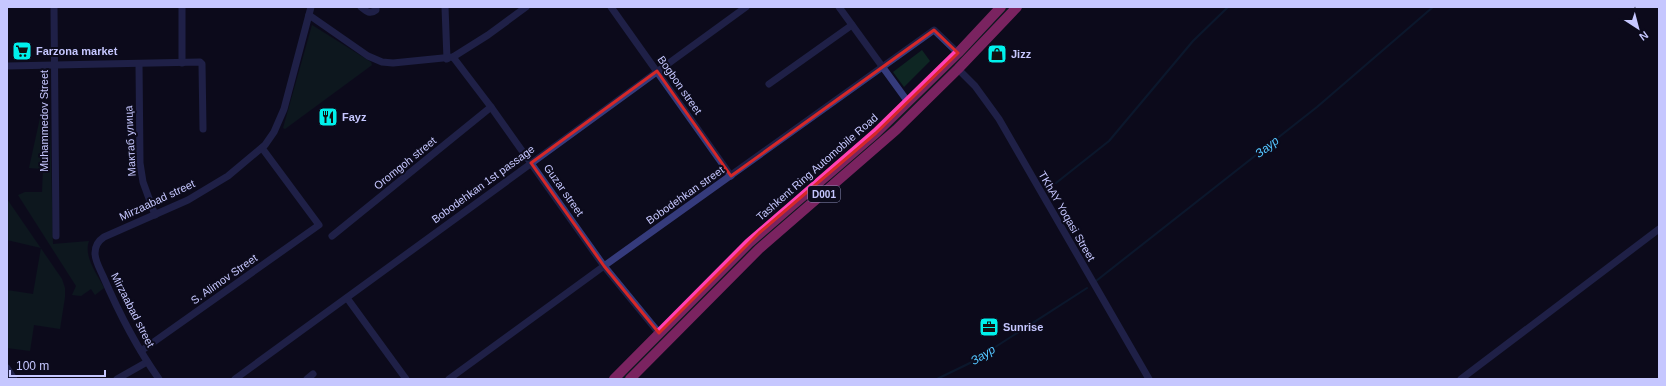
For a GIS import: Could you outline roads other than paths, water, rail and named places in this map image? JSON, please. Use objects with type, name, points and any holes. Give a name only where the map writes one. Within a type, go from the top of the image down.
[{"type":"highway","name":"Tashkent Ring Automobile Road","points":[[614,379],[759,233],[876,133],[958,53],[1001,7]]},
{"type":"highway","name":"D001","points":[[630,379],[759,249],[832,188],[896,130],[958,70],[1016,7]]},
{"type":"highway","points":[[824,178],[832,188]]},
{"type":"street","name":"Muhammedov Street","points":[[54,7],[56,236]]},
{"type":"street","points":[[182,7],[182,63]]},
{"type":"street","name":"Mirzaаbаd street","points":[[96,247],[104,237],[188,200],[228,176],[262,148],[274,132],[284,109],[311,7]]},
{"type":"street","points":[[361,7],[368,13],[372,13],[376,10],[376,7]]},
{"type":"street","points":[[446,7],[450,58]]},
{"type":"street","points":[[309,15],[368,56],[382,62],[393,63],[450,58],[488,35],[526,7]]},
{"type":"street","name":"Bogbon street","points":[[611,7],[731,176]]},
{"type":"street","name":"Bobodehkan 1st passage","points":[[235,379],[746,7]]},
{"type":"street","points":[[839,7],[908,102]]},
{"type":"street","points":[[769,84],[852,25]]},
{"type":"street","name":"Bobodehkan street","points":[[450,379],[604,266],[883,68],[934,30],[958,53]]},
{"type":"street","name":"Guzar street","points":[[450,58],[491,107],[604,266],[659,334]]},
{"type":"street","points":[[7,66],[197,62],[202,64],[203,129]]},
{"type":"street","name":"Мактаб улица","points":[[139,64],[140,163],[143,182],[155,215]]},
{"type":"street","name":"TKhAY Yoqasi Street","points":[[958,70],[975,86],[998,119],[1149,379]]},
{"type":"street","name":"Oromgoh street","points":[[332,236],[491,107]]},
{"type":"street","name":"S. Alimov Street","points":[[141,351],[319,225],[262,148]]},
{"type":"street","points":[[1460,379],[1659,229]]},
{"type":"street","name":"Mirzaabad street","points":[[96,247],[96,257],[109,290],[147,362],[159,379]]},
{"type":"street","points":[[347,298],[406,379]]},
{"type":"street","points":[[118,379],[147,362]]},
{"type":"street","points":[[7,368],[14,379]]},
{"type":"waterway","points":[[1056,183],[1109,141],[1193,41],[1228,7]]},
{"type":"waterway","name":"Заур","points":[[1096,281],[1317,107],[1433,7]]},
{"type":"waterway","name":"Заур","points":[[937,379],[972,362],[1087,288]]},
{"type":"place","name":"Farzona market","points":[[22,51]]},
{"type":"place","name":"Jizz","points":[[997,54]]},
{"type":"place","name":"Fayz","points":[[328,117]]},
{"type":"place","name":"Sunrise","points":[[989,327]]}]
